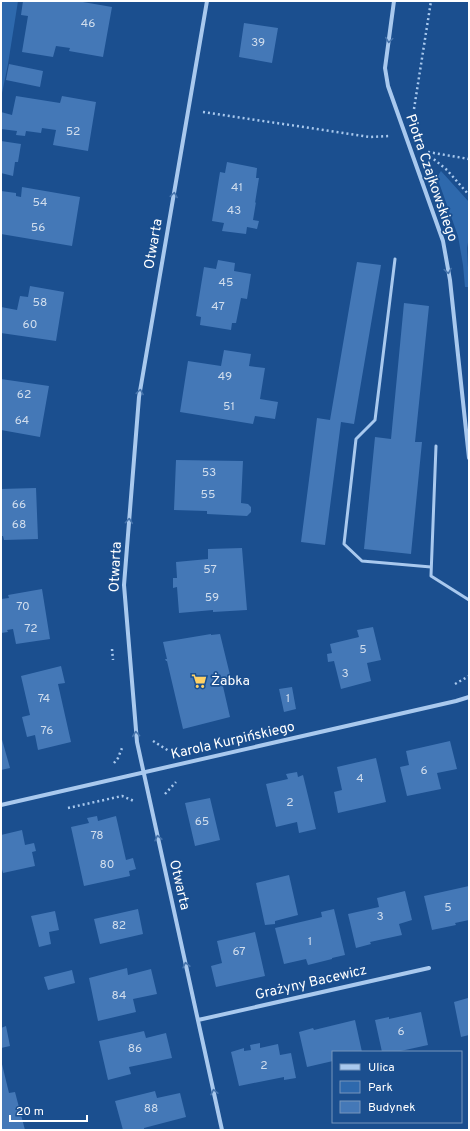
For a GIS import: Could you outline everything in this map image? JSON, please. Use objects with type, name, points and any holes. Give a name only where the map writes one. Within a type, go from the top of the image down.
[{"type":"street","name":"Otwarta","points":[[207,1],[139,397],[124,585],[137,742],[222,1130]]},
{"type":"street","name":"Piotra Czajkowskiego","points":[[394,1],[385,68],[388,86],[443,241],[450,280],[469,458]]},
{"type":"street","name":"Karola Kurpińskiego","points":[[1,805],[469,697]]},
{"type":"street","name":"Grażyny Bacewicz","points":[[198,1020],[429,968]]},
{"type":"lane","points":[[395,259],[375,420],[356,439],[344,544],[362,560],[431,567]]},
{"type":"lane","points":[[436,446],[431,576],[469,600]]},
{"type":"path","points":[[412,115],[431,1]]},
{"type":"path","points":[[203,113],[370,137],[394,136]]},
{"type":"path","points":[[469,159],[423,151],[447,170],[469,196]]},
{"type":"green space","points":[[1,1],[18,1],[1,98]]},
{"type":"green space","points":[[441,171],[469,202],[469,237],[467,248],[469,287],[465,287],[458,236],[437,177]]},
{"type":"building","points":[[23,1],[77,1],[112,7],[103,57],[69,51],[70,48],[56,46],[53,57],[22,52],[28,16],[21,15]]},
{"type":"building","points":[[244,23],[278,28],[272,63],[239,57]]},
{"type":"building","points":[[9,64],[43,71],[40,87],[6,80]]},
{"type":"building","points":[[16,96],[60,103],[62,96],[96,102],[88,151],[53,145],[56,130],[42,128],[41,133],[26,131],[25,136],[16,135],[17,131],[1,129],[1,112],[12,115]]},
{"type":"building","points":[[1,141],[21,144],[18,162],[15,162],[13,176],[1,173]]},
{"type":"building","points":[[227,162],[257,168],[256,178],[259,178],[253,220],[259,221],[257,229],[247,227],[246,234],[222,231],[224,223],[212,221],[220,172],[225,173]]},
{"type":"building","points":[[22,187],[80,197],[72,246],[1,234],[1,191],[16,193],[16,196],[21,197]]},
{"type":"building","points":[[218,260],[235,263],[234,271],[251,274],[247,299],[241,298],[236,323],[232,323],[231,330],[200,325],[201,317],[196,316],[204,267],[216,269]]},
{"type":"building","points":[[357,262],[381,265],[354,424],[341,422],[325,545],[301,542],[317,418],[330,420]]},
{"type":"building","points":[[30,286],[64,292],[56,341],[1,333],[1,307],[17,310],[20,296],[28,297]]},
{"type":"building","points":[[404,303],[429,306],[415,442],[422,442],[411,554],[364,549],[375,437],[391,439]]},
{"type":"building","points":[[224,350],[251,354],[249,366],[265,368],[260,399],[278,402],[275,419],[255,416],[253,424],[180,412],[188,361],[221,366]]},
{"type":"building","points":[[1,379],[49,386],[40,437],[1,430]]},
{"type":"building","points":[[176,460],[243,461],[241,503],[248,504],[251,507],[251,512],[247,516],[207,514],[207,511],[174,510]]},
{"type":"building","points":[[36,488],[38,539],[4,540],[3,536],[1,536],[1,489]]},
{"type":"building","points":[[242,548],[247,610],[213,612],[213,610],[179,613],[177,587],[173,588],[173,578],[177,578],[176,562],[208,559],[208,549]]},
{"type":"building","points":[[42,589],[50,639],[16,644],[13,629],[7,630],[8,632],[1,633],[1,599],[9,598],[8,595]]},
{"type":"building","points":[[373,627],[381,660],[367,663],[371,681],[341,689],[334,661],[328,662],[327,654],[332,653],[330,644],[359,637],[357,630]]},
{"type":"building","name":"Żabka","points":[[211,634],[220,634],[231,679],[222,682],[230,717],[183,729],[167,661],[165,659],[167,659],[163,642]]},
{"type":"building","points":[[61,666],[65,683],[58,684],[71,742],[38,750],[35,735],[27,737],[22,717],[30,715],[21,676]]},
{"type":"building","points":[[292,687],[296,709],[284,712],[279,689]]},
{"type":"building","points":[[1,736],[10,768],[1,770]]},
{"type":"building","points":[[450,741],[457,769],[437,773],[441,789],[407,796],[400,767],[409,765],[406,751]]},
{"type":"building","points":[[376,758],[386,802],[338,813],[334,792],[342,790],[337,767]]},
{"type":"building","points":[[297,772],[298,777],[303,775],[316,829],[299,833],[297,822],[276,827],[266,784],[288,779],[286,774]]},
{"type":"building","points":[[210,798],[220,840],[195,846],[185,803]]},
{"type":"building","points":[[97,816],[98,821],[116,816],[126,860],[133,858],[136,869],[129,871],[130,876],[84,886],[71,827],[89,823],[87,818]]},
{"type":"building","points":[[22,830],[25,845],[34,843],[36,851],[32,852],[35,866],[3,873],[1,866],[1,835]]},
{"type":"building","points":[[289,875],[298,915],[275,921],[275,924],[265,925],[256,883]]},
{"type":"building","points":[[469,886],[469,920],[455,923],[456,925],[432,930],[424,896]]},
{"type":"building","points":[[405,891],[412,920],[399,924],[402,935],[370,942],[371,944],[356,948],[348,914],[379,907],[377,898]]},
{"type":"building","points":[[138,909],[143,934],[100,944],[94,919]]},
{"type":"building","points":[[334,909],[345,955],[308,965],[306,959],[284,964],[275,928],[322,917],[321,912]]},
{"type":"building","points":[[55,911],[59,930],[49,932],[51,944],[39,947],[31,916]]},
{"type":"building","points":[[255,932],[265,976],[216,987],[211,966],[222,963],[217,941]]},
{"type":"building","points":[[127,968],[128,975],[151,969],[157,994],[133,999],[136,1012],[98,1021],[89,978]]},
{"type":"building","points":[[72,970],[75,983],[48,990],[44,977]]},
{"type":"building","points":[[468,998],[469,1035],[461,1037],[454,1002]]},
{"type":"building","points":[[421,1012],[428,1045],[401,1051],[382,1051],[375,1020],[389,1017],[389,1019]]},
{"type":"building","points":[[355,1020],[362,1051],[332,1051],[332,1061],[307,1067],[299,1032],[313,1028],[314,1030]]},
{"type":"building","points":[[6,1026],[10,1046],[1,1048],[1,1028]]},
{"type":"building","points":[[144,1031],[146,1038],[166,1033],[172,1058],[129,1067],[131,1074],[108,1080],[99,1041]]},
{"type":"building","points":[[260,1043],[260,1048],[278,1044],[280,1055],[291,1053],[296,1078],[284,1080],[284,1077],[239,1086],[231,1052],[244,1048],[244,1051],[251,1050],[250,1045]]},
{"type":"building","points":[[1,1060],[9,1093],[15,1092],[25,1130],[1,1130]]},
{"type":"building","points":[[155,1091],[157,1098],[180,1093],[186,1117],[144,1128],[144,1130],[123,1130],[115,1101]]},
{"type":"place","name":"Żabka","points":[[199,681]]}]
